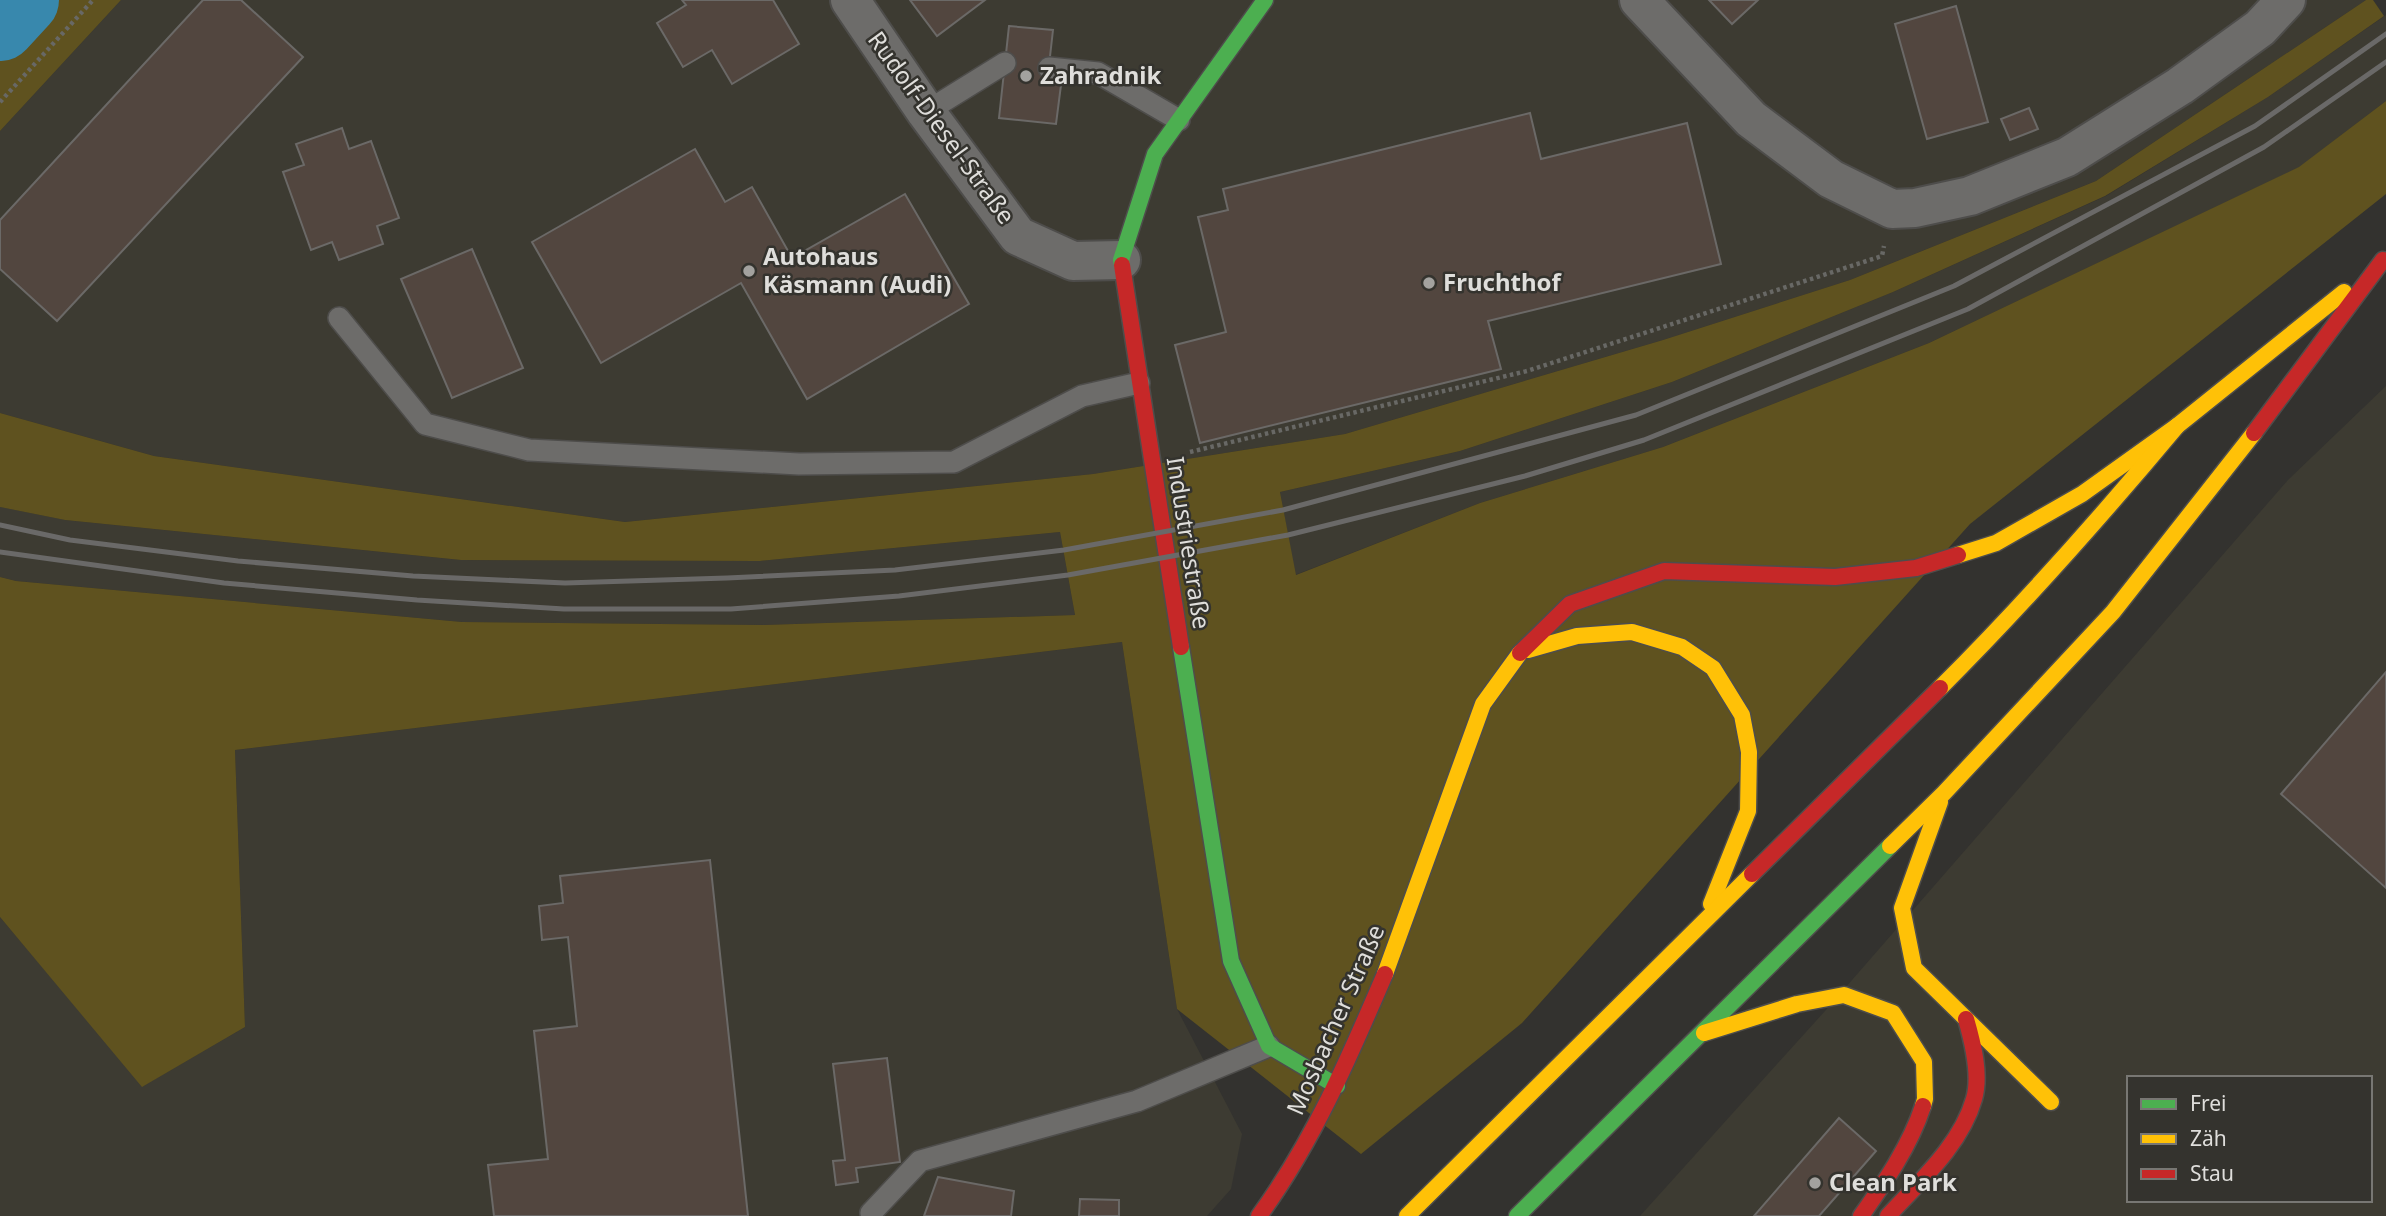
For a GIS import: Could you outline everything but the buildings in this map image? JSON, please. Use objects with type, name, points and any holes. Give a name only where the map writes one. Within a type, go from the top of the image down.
[{"type":"main road","name":"Industriestraße","points":[[1265,0],[1155,153],[1121,260],[1231,961],[1269,1046]]},
{"type":"main road","points":[[1407,1216],[2008,620],[2110,506],[2176,426],[2383,260],[2290,389],[2113,612],[1944,793],[1517,1216]]},
{"type":"main road","name":"Mosbacher Straße","points":[[1259,1216],[1283,1183],[1337,1086],[1387,970],[1483,704],[1520,653],[1570,604],[1664,571],[1835,577],[1916,568],[1996,543],[2082,495],[2176,426]]},
{"type":"main road","points":[[1520,653],[1577,636],[1632,632],[1682,647],[1713,668],[1742,715],[1749,752],[1748,811],[1705,918]]},
{"type":"main road","points":[[1944,793],[1902,908],[1914,968],[2051,1102]]},
{"type":"main road","points":[[1699,1035],[1797,1004],[1843,995],[1893,1013],[1924,1062],[1925,1099],[1918,1121],[1890,1174],[1861,1216]]},
{"type":"main road","points":[[1888,1216],[1961,1131],[1966,1120],[1975,1097],[1973,1040],[1966,1019]]},
{"type":"main road","points":[[1269,1046],[1337,1086]]},
{"type":"street","name":"Rudolf-Diesel-Straße","points":[[850,0],[926,112],[1018,236],[1073,261],[1121,260]]},
{"type":"street","points":[[1639,0],[1751,119],[1831,179],[1892,209],[1915,208],[1970,196],[2067,157],[2180,86],[2260,28],[2286,0]]},
{"type":"lane","points":[[926,112],[1005,63]]},
{"type":"lane","points":[[1049,68],[1098,73],[1179,120]]},
{"type":"lane","points":[[339,318],[425,424],[529,450],[799,464],[954,462],[1082,396],[1139,383]]},
{"type":"lane","points":[[872,1216],[919,1161],[1137,1101],[1269,1046]]},
{"type":"path","points":[[0,102],[93,0]]},
{"type":"path","points":[[1152,461],[1527,371],[1882,256]]},
{"type":"shaded area","points":[[0,0],[121,0],[0,131]]},
{"type":"shaded area","points":[[121,0],[2366,0],[2096,181],[1850,280],[1663,340],[1345,434],[1093,474],[625,522],[154,456],[0,413],[0,131]]},
{"type":"shaded area","points":[[2366,0],[2373,0],[2384,16],[2268,97],[2105,196],[1893,292],[1672,382],[1460,451],[1280,492],[1296,575],[1480,503],[1663,447],[1929,343],[2299,167],[2386,101],[2386,194],[1970,524],[1522,1023],[1361,1154],[1177,1009],[1122,642],[235,750],[245,1027],[142,1087],[0,917],[0,577],[16,581],[462,622],[764,625],[1075,615],[1060,532],[760,561],[461,560],[65,520],[0,507],[0,413],[154,456],[625,522],[1093,474],[1345,434],[1663,340],[1850,280],[2096,181]]},
{"type":"shaded area","points":[[2386,15],[2386,101],[2300,167],[1929,343],[1663,447],[1480,503],[1295,575],[1280,492],[1460,451],[1672,382],[1893,292],[2106,196],[2268,97]]},
{"type":"shaded area","points":[[2386,386],[2386,1216],[1640,1216],[1825,1011],[2288,480]]},
{"type":"shaded area","points":[[0,507],[65,520],[461,560],[760,561],[1060,532],[1075,615],[764,625],[462,622],[16,581],[0,577]]},
{"type":"shaded area","points":[[1122,642],[1177,1009],[1242,1134],[1231,1189],[1207,1216],[0,1216],[0,917],[143,1086],[245,1027],[235,750]]},
{"type":"waterway","points":[[0,25],[23,0]]},
{"type":"railway","points":[[0,525],[70,540],[238,561],[413,576],[565,583],[895,570],[1064,550],[1283,510],[1636,415],[1954,286],[2255,126],[2386,34]]},
{"type":"railway","points":[[0,552],[224,583],[417,600],[564,609],[731,609],[899,596],[1068,575],[1288,535],[1525,476],[1644,440],[1968,309],[2264,147],[2386,62]]},
{"type":"traffic: fast","points":[[1122,265],[1121,260],[1155,154],[1265,0]]},
{"type":"traffic: fast","points":[[1181,647],[1231,961],[1269,1046],[1337,1086]]},
{"type":"traffic: fast","points":[[1517,1216],[1890,846]]},
{"type":"traffic: slow","points":[[1958,555],[1996,543],[2082,494],[2177,426],[2344,292]]},
{"type":"traffic: slow","points":[[1940,688],[2061,560],[2177,426]]},
{"type":"traffic: slow","points":[[1890,846],[1944,793],[2113,612],[2254,433]]},
{"type":"traffic: slow","points":[[1528,650],[1577,636],[1632,632],[1682,647],[1713,668],[1742,715],[1749,752],[1748,811],[1711,904]]},
{"type":"traffic: slow","points":[[1385,974],[1483,704],[1520,653]]},
{"type":"traffic: slow","points":[[1940,802],[1902,908],[1914,968],[2051,1102]]},
{"type":"traffic: slow","points":[[1407,1216],[1752,874]]},
{"type":"traffic: slow","points":[[1704,1033],[1797,1004],[1844,995],[1893,1013],[1924,1062],[1923,1106]]},
{"type":"traffic: jam","points":[[2254,433],[2383,260]]},
{"type":"traffic: jam","points":[[1122,265],[1181,647]]},
{"type":"traffic: jam","points":[[1520,653],[1570,604],[1664,571],[1835,577],[1916,568],[1958,555]]},
{"type":"traffic: jam","points":[[1752,874],[1940,688]]},
{"type":"traffic: jam","points":[[1259,1216],[1313,1129],[1344,1068],[1385,974]]},
{"type":"traffic: jam","points":[[1888,1216],[1938,1162],[1968,1116],[1977,1080],[1966,1019]]},
{"type":"traffic: jam","points":[[1861,1216],[1904,1149],[1923,1106]]},
{"type":"place","name":"Zahradnik","points":[[1026,76]]},
{"type":"place","name":"Autohaus Käsmann (Audi)","points":[[749,271]]},
{"type":"place","name":"Fruchthof","points":[[1429,283]]},
{"type":"place","name":"Clean Park","points":[[1815,1183]]}]
